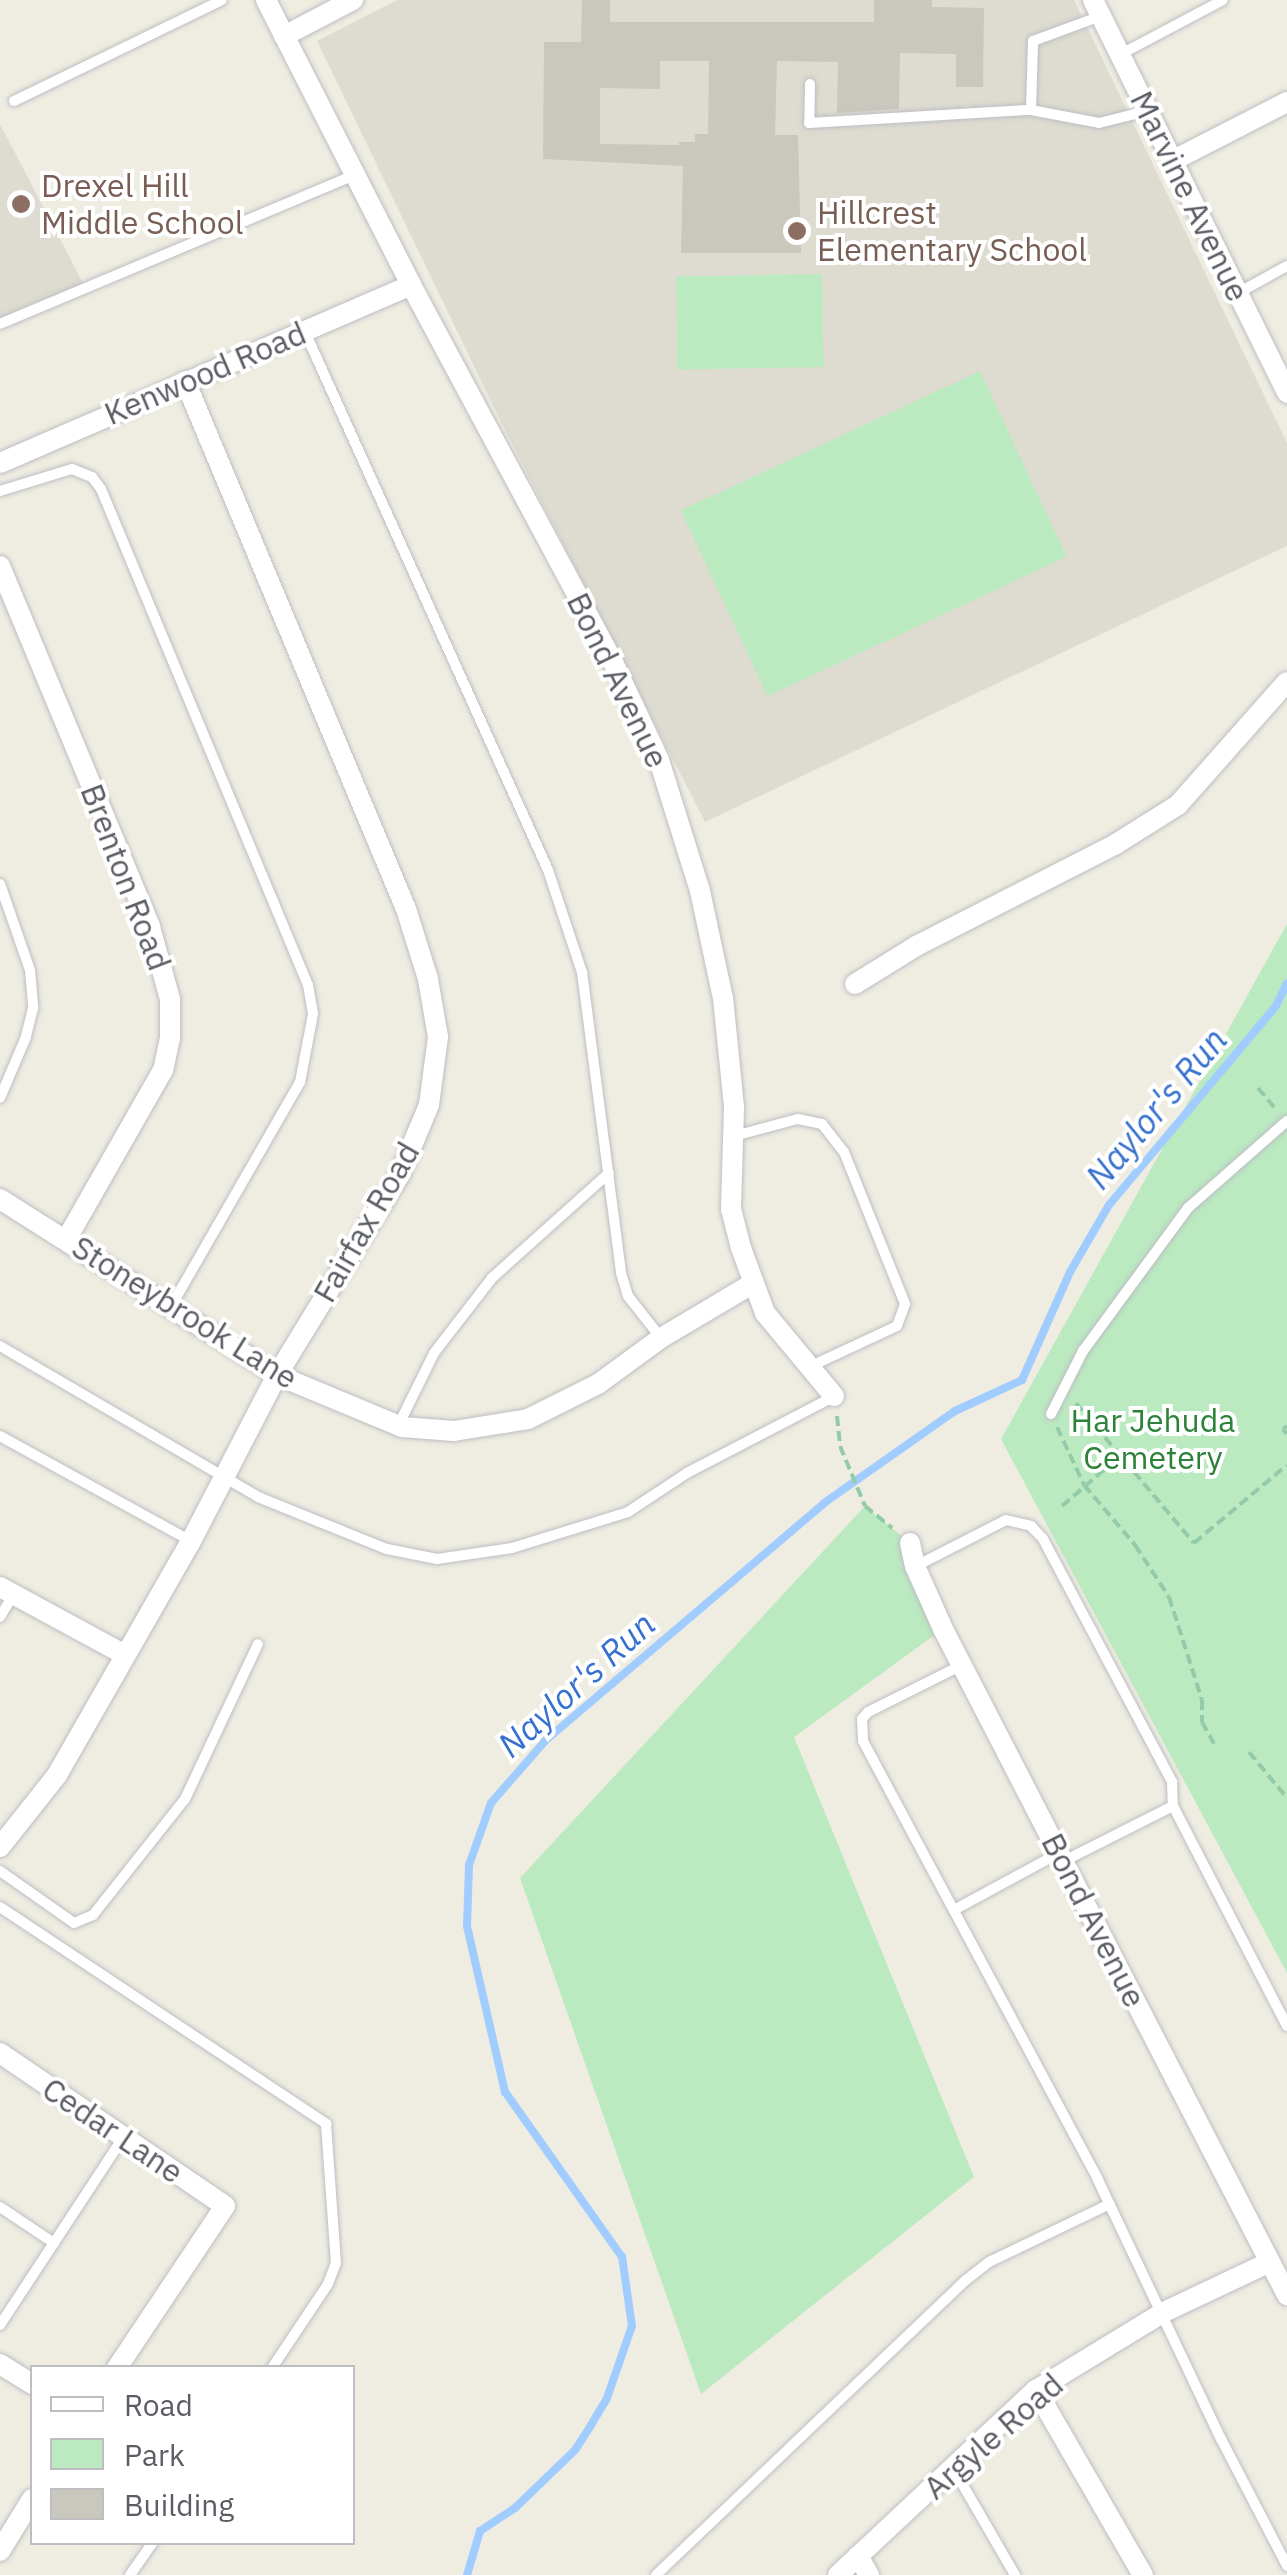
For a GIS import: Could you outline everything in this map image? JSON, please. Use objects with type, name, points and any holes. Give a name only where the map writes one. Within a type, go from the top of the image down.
[{"type":"street","name":"Bond Avenue","points":[[266,0],[411,286],[612,660],[659,760],[714,944],[733,1073],[731,1209],[752,1284],[765,1313],[834,1396]]},
{"type":"street","points":[[284,36],[353,0]]},
{"type":"street","name":"Marvine Avenue","points":[[1097,8],[1287,393]]},
{"type":"street","points":[[1172,160],[1287,102]]},
{"type":"street","name":"Kenwood Road","points":[[0,463],[411,286]]},
{"type":"street","name":"Fairfax Road","points":[[0,1847],[57,1775],[191,1541],[277,1374],[400,1174],[429,1105],[438,1037],[428,979],[406,909],[185,381]]},
{"type":"street","name":"Brenton Road","points":[[0,566],[150,927],[170,999],[170,1038],[163,1070],[67,1238]]},
{"type":"street","points":[[855,984],[918,945],[1116,844],[1178,805],[1287,682]]},
{"type":"street","name":"Stoneybrook Lane","points":[[0,1199],[277,1374],[398,1426],[454,1431],[528,1419],[598,1384],[661,1338],[752,1284]]},
{"type":"street","name":"Bond Avenue","points":[[910,1542],[915,1566],[962,1665],[1287,2295]]},
{"type":"street","points":[[6,1590],[126,1655]]},
{"type":"street","name":"Cedar Lane","points":[[0,2053],[225,2206],[118,2365]]},
{"type":"street","name":"Argyle Road","points":[[838,2575],[864,2566],[953,2468],[1036,2390],[1162,2314],[1270,2262]]},
{"type":"street","points":[[0,2364],[30,2383]]},
{"type":"street","points":[[1036,2390],[1144,2575]]},
{"type":"street","points":[[0,2552],[30,2502]]},
{"type":"lane","points":[[14,100],[222,0]]},
{"type":"lane","points":[[1120,54],[1223,0]]},
{"type":"lane","points":[[1031,110],[1033,40],[1097,8]]},
{"type":"lane","points":[[810,84],[810,123],[1031,110],[1100,122],[1147,111]]},
{"type":"lane","points":[[0,324],[355,175]]},
{"type":"lane","points":[[1238,293],[1287,266]]},
{"type":"lane","points":[[304,331],[548,870],[582,972],[628,1296],[661,1338]]},
{"type":"lane","points":[[0,492],[72,469],[92,477],[101,489],[308,985],[313,1014],[300,1082],[171,1306]]},
{"type":"lane","points":[[0,884],[30,970],[32,1008],[26,1037],[0,1098]]},
{"type":"lane","points":[[732,1136],[798,1119],[822,1124],[844,1152],[905,1304],[897,1326],[807,1368]]},
{"type":"lane","points":[[1051,1414],[1083,1352],[1188,1208],[1287,1122]]},
{"type":"lane","points":[[398,1426],[434,1353],[492,1278],[609,1174]]},
{"type":"lane","points":[[0,1346],[258,1497],[387,1549],[438,1559],[512,1548],[628,1512],[688,1474],[834,1396]]},
{"type":"lane","points":[[0,1436],[191,1541]]},
{"type":"lane","points":[[915,1566],[1006,1520],[1022,1520],[1032,1526],[1172,1782],[1173,1806],[1287,2026]]},
{"type":"lane","points":[[0,1617],[6,1590]]},
{"type":"lane","points":[[0,1871],[74,1923],[94,1916],[186,1799],[258,1644]]},
{"type":"lane","points":[[962,1665],[868,1712],[861,1728],[863,1740],[1110,2204],[1287,2566]]},
{"type":"lane","points":[[954,1910],[1173,1806]]},
{"type":"lane","points":[[0,1907],[326,2124],[336,2263],[328,2284],[274,2365]]},
{"type":"lane","points":[[0,2325],[123,2137]]},
{"type":"lane","points":[[656,2575],[966,2280],[989,2262],[1110,2204]]},
{"type":"lane","points":[[0,2207],[54,2243]]},
{"type":"lane","points":[[953,2468],[1016,2575]]},
{"type":"lane","points":[[130,2575],[151,2545]]},
{"type":"path","points":[[1258,1088],[1287,1122]]},
{"type":"path","points":[[1063,1388],[1194,1543],[1287,1466]]},
{"type":"path","points":[[834,1396],[840,1446],[864,1506],[910,1542]]},
{"type":"path","points":[[1051,1414],[1084,1485],[1134,1544],[1169,1597],[1202,1700],[1202,1722],[1214,1744]]},
{"type":"path","points":[[1287,1426],[1283,1429],[1287,1434]]},
{"type":"path","points":[[1062,1506],[1120,1456]]},
{"type":"path","points":[[1249,1752],[1287,1798]]},
{"type":"shaded area","name":"Hillcrest Elementary School","points":[[397,0],[1074,0],[1287,443],[1287,546],[705,822],[501,422],[317,41]]},
{"type":"shaded area","name":"Drexel Hill Middle School","points":[[0,124],[83,283],[0,318]]},
{"type":"green space","points":[[822,274],[824,367],[678,370],[676,277]]},
{"type":"green space","points":[[980,371],[1067,557],[768,696],[681,510]]},
{"type":"green space","name":"Har Jehuda Cemetery","points":[[1287,924],[1287,1973],[1001,1439]]},
{"type":"green space","points":[[865,1506],[910,1543],[943,1629],[794,1737],[974,2177],[701,2394],[520,1878]]},
{"type":"building","name":"Hillcrest Elementary School","points":[[582,0],[610,0],[610,22],[874,22],[874,0],[932,0],[932,7],[984,8],[983,87],[956,87],[956,54],[900,53],[899,109],[837,113],[838,62],[777,61],[775,135],[798,135],[801,253],[681,253],[683,166],[543,159],[544,42],[581,42]],"holes":[[[660,61],[709,61],[708,134],[695,134],[695,142],[679,145],[600,144],[600,88],[660,89]]]},
{"type":"waterway","name":"Naylor's Run","points":[[467,2575],[480,2531],[515,2508],[575,2450],[607,2398],[632,2326],[622,2257],[505,2092],[467,1926],[469,1865],[491,1803],[546,1740],[824,1503],[955,1411],[1022,1380],[1070,1272],[1109,1205],[1276,1006],[1287,983]]},
{"type":"place","name":"Drexel Hill Middle School","points":[[21,204]]},
{"type":"place","name":"Hillcrest Elementary School","points":[[797,231]]}]
